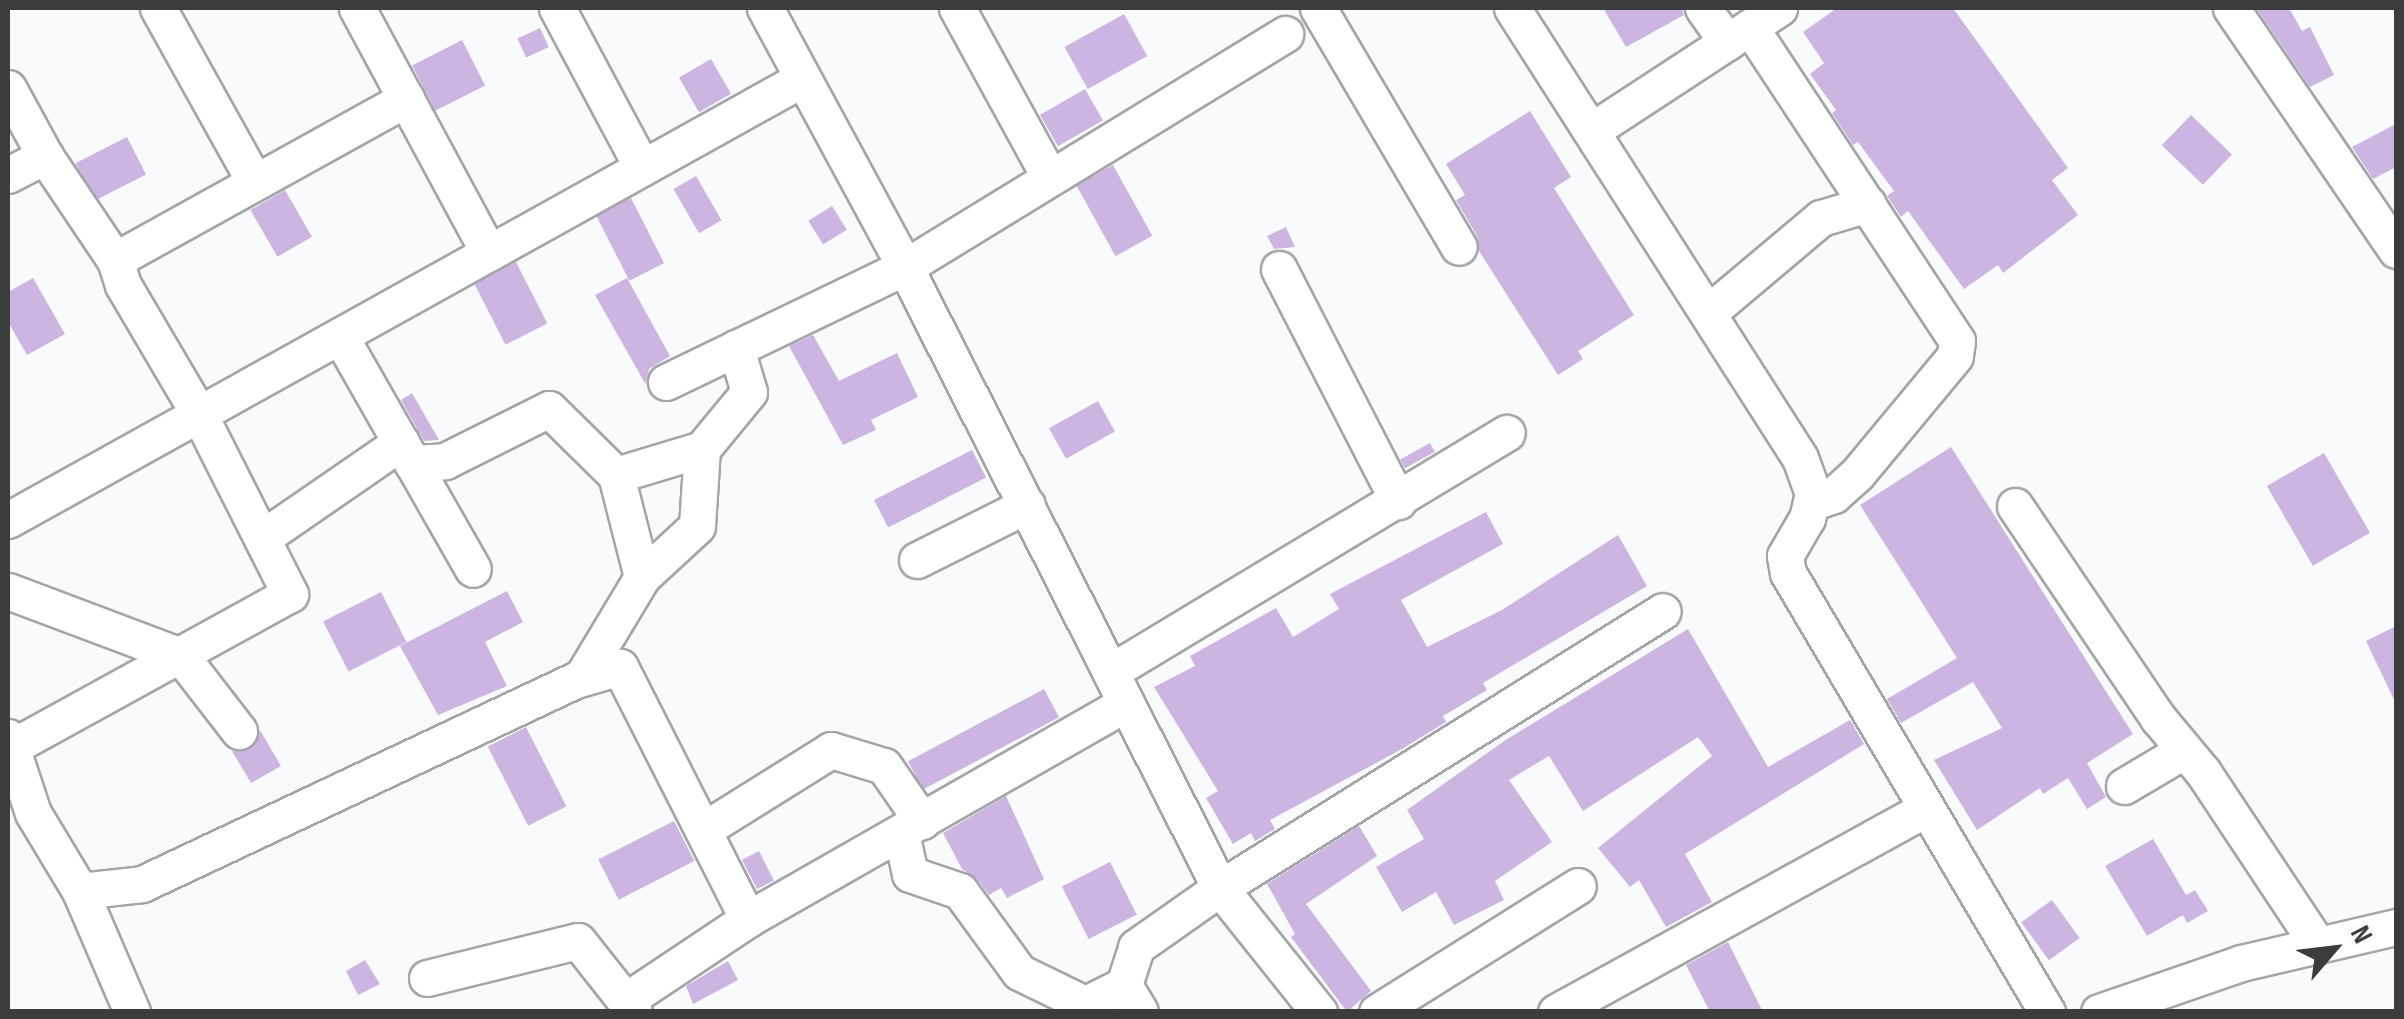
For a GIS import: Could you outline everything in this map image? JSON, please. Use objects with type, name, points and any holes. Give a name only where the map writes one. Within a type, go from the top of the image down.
[{"type":"street","points":[[158,8],[256,182]]},
{"type":"street","points":[[357,8],[489,253]]},
{"type":"street","points":[[556,8],[642,168]]},
{"type":"street","points":[[765,8],[905,267],[1220,888],[1319,1012]]},
{"type":"street","points":[[957,8],[1049,176]]},
{"type":"street","points":[[1318,8],[1458,247]]},
{"type":"street","points":[[1512,8],[1800,458],[1813,493],[1785,556],[1788,573],[2047,1012]]},
{"type":"street","points":[[1703,8],[1738,34],[1868,204],[1958,341],[1955,356],[1856,474],[1834,495],[1811,503]]},
{"type":"street","points":[[1592,131],[1779,8]]},
{"type":"street","points":[[2231,8],[2396,250]]},
{"type":"street","points":[[666,382],[905,267],[1285,34]]},
{"type":"street","points":[[8,520],[802,79]]},
{"type":"street","points":[[8,88],[45,156],[115,260],[123,286],[199,414],[290,594],[181,656],[10,742],[20,821],[80,891],[132,1012]]},
{"type":"street","points":[[115,260],[406,99]]},
{"type":"street","points":[[8,175],[45,156]]},
{"type":"street","points":[[1708,313],[1821,218],[1868,204]]},
{"type":"street","points":[[1279,269],[1398,501]]},
{"type":"street","points":[[340,336],[473,569]]},
{"type":"street","points":[[616,475],[702,448],[748,392],[736,348]]},
{"type":"street","points":[[262,538],[406,452],[444,461],[549,409],[616,475],[642,577]]},
{"type":"street","points":[[1112,671],[1508,433]]},
{"type":"street","points":[[576,680],[642,577],[697,526],[702,448]]},
{"type":"street","points":[[917,560],[1027,505]]},
{"type":"street","points":[[2015,506],[2183,751],[2203,772],[2318,945]]},
{"type":"street","points":[[8,591],[181,656],[238,731]]},
{"type":"street","points":[[702,830],[831,750],[884,766],[912,827],[910,874],[960,891],[1020,972],[1077,1008],[1132,998],[1136,947],[1220,888],[1663,610]]},
{"type":"street","points":[[80,891],[142,884],[576,680],[620,666],[748,920]]},
{"type":"street","points":[[428,978],[578,941],[631,1005],[748,920],[1126,704]]},
{"type":"street","points":[[2124,786],[2183,751]]},
{"type":"street","points":[[1556,1012],[1927,808]]},
{"type":"street","points":[[1377,1012],[1578,886]]},
{"type":"street","points":[[2099,1012],[2242,963],[2396,926]]},
{"type":"building","points":[[1603,8],[1682,8],[1684,15],[1626,47]]},
{"type":"building","points":[[1837,8],[1953,8],[2068,168],[2052,180],[2078,215],[2003,273],[1998,265],[1964,289],[1908,211],[1901,217],[1887,196],[1894,191],[1858,142],[1853,145],[1832,113],[1836,110],[1810,74],[1824,63],[1803,32]]},
{"type":"building","points":[[2256,8],[2289,8],[2302,31],[2310,27],[2334,75],[2310,87]]},
{"type":"building","points":[[1124,14],[1147,56],[1088,89],[1065,47]]},
{"type":"building","points":[[540,28],[549,47],[526,58],[517,39]]},
{"type":"building","points":[[462,40],[485,85],[435,111],[412,65]]},
{"type":"building","points":[[711,59],[731,94],[699,112],[679,78]]},
{"type":"building","points":[[1085,89],[1103,120],[1058,146],[1040,115]]},
{"type":"building","points":[[1530,111],[1571,177],[1554,188],[1634,315],[1578,351],[1583,359],[1558,375],[1479,251],[1477,236],[1456,200],[1465,195],[1446,164]]},
{"type":"building","points":[[2191,115],[2232,155],[2203,185],[2162,145]]},
{"type":"building","points":[[2396,124],[2396,167],[2373,179],[2352,147]]},
{"type":"building","points":[[127,137],[146,174],[94,201],[75,163]]},
{"type":"building","points":[[1113,165],[1152,236],[1116,256],[1076,185]]},
{"type":"building","points":[[696,176],[722,220],[699,233],[673,189]]},
{"type":"building","points":[[285,190],[312,237],[277,257],[250,210]]},
{"type":"building","points":[[631,198],[664,263],[629,281],[596,216]]},
{"type":"building","points":[[832,206],[847,230],[823,245],[808,221]]},
{"type":"building","points":[[1286,227],[1295,247],[1274,249],[1267,236]]},
{"type":"building","points":[[516,262],[547,323],[505,345],[474,283]]},
{"type":"building","points":[[33,278],[65,334],[27,355],[8,322],[8,292]]},
{"type":"building","points":[[627,278],[670,356],[649,369],[646,385],[595,295]]},
{"type":"building","points":[[813,335],[839,381],[897,353],[918,397],[871,420],[876,430],[843,445],[789,346]]},
{"type":"building","points":[[412,393],[439,440],[424,441],[401,400]]},
{"type":"building","points":[[1098,401],[1115,432],[1066,459],[1049,428]]},
{"type":"building","points":[[1430,443],[1435,452],[1405,468],[1400,459]]},
{"type":"building","points":[[1951,447],[2133,734],[2087,763],[2106,797],[2087,809],[2068,778],[2043,794],[2040,788],[1977,830],[1934,760],[2002,728],[1973,682],[1901,723],[1887,699],[1957,658],[1860,505]]},
{"type":"building","points":[[972,450],[986,478],[888,528],[874,500]]},
{"type":"building","points":[[2324,453],[2370,533],[2313,566],[2267,486]]},
{"type":"building","points":[[1486,512],[1503,544],[1401,600],[1427,647],[1502,610],[1618,535],[1647,586],[1483,683],[1487,690],[1443,716],[1446,722],[1270,820],[1275,829],[1255,841],[1251,833],[1233,844],[1206,798],[1218,791],[1154,687],[1195,666],[1190,656],[1276,608],[1293,637],[1339,609],[1330,594]]},
{"type":"building","points":[[507,591],[523,622],[485,642],[507,686],[438,715],[400,646]]},
{"type":"building","points":[[381,592],[406,642],[349,671],[323,622]]},
{"type":"building","points":[[2396,626],[2396,704],[2366,641]]},
{"type":"building","points":[[1688,629],[1768,767],[1850,720],[1864,744],[1685,854],[1712,902],[1666,927],[1639,880],[1630,887],[1598,848],[1712,756],[1698,737],[1583,811],[1549,756],[1509,780],[1552,842],[1495,881],[1504,900],[1454,925],[1436,892],[1402,912],[1376,867],[1424,839],[1407,810],[1507,739]]},
{"type":"building","points":[[1044,689],[1059,717],[923,790],[908,761]]},
{"type":"building","points":[[526,727],[566,806],[528,826],[488,747]]},
{"type":"building","points":[[260,730],[281,766],[251,783],[232,751],[253,747]]},
{"type":"building","points":[[1006,796],[1044,879],[1007,898],[1001,888],[989,895],[976,878],[962,869],[943,833]]},
{"type":"building","points":[[674,821],[694,861],[619,900],[598,860]]},
{"type":"building","points":[[1359,826],[1377,856],[1306,904],[1371,991],[1347,1012],[1291,937],[1295,934],[1267,884]]},
{"type":"building","points":[[2153,839],[2186,895],[2195,890],[2208,911],[2187,923],[2183,915],[2147,936],[2105,866]]},
{"type":"building","points":[[759,851],[774,880],[757,889],[742,860]]},
{"type":"building","points":[[1110,862],[1137,915],[1089,939],[1062,887]]},
{"type":"building","points":[[2052,900],[2080,938],[2049,960],[2021,922]]},
{"type":"building","points":[[1728,942],[1763,1012],[1710,1012],[1686,965]]},
{"type":"building","points":[[365,960],[380,984],[358,995],[346,971]]},
{"type":"building","points":[[728,961],[738,980],[693,1004],[686,986]]}]
